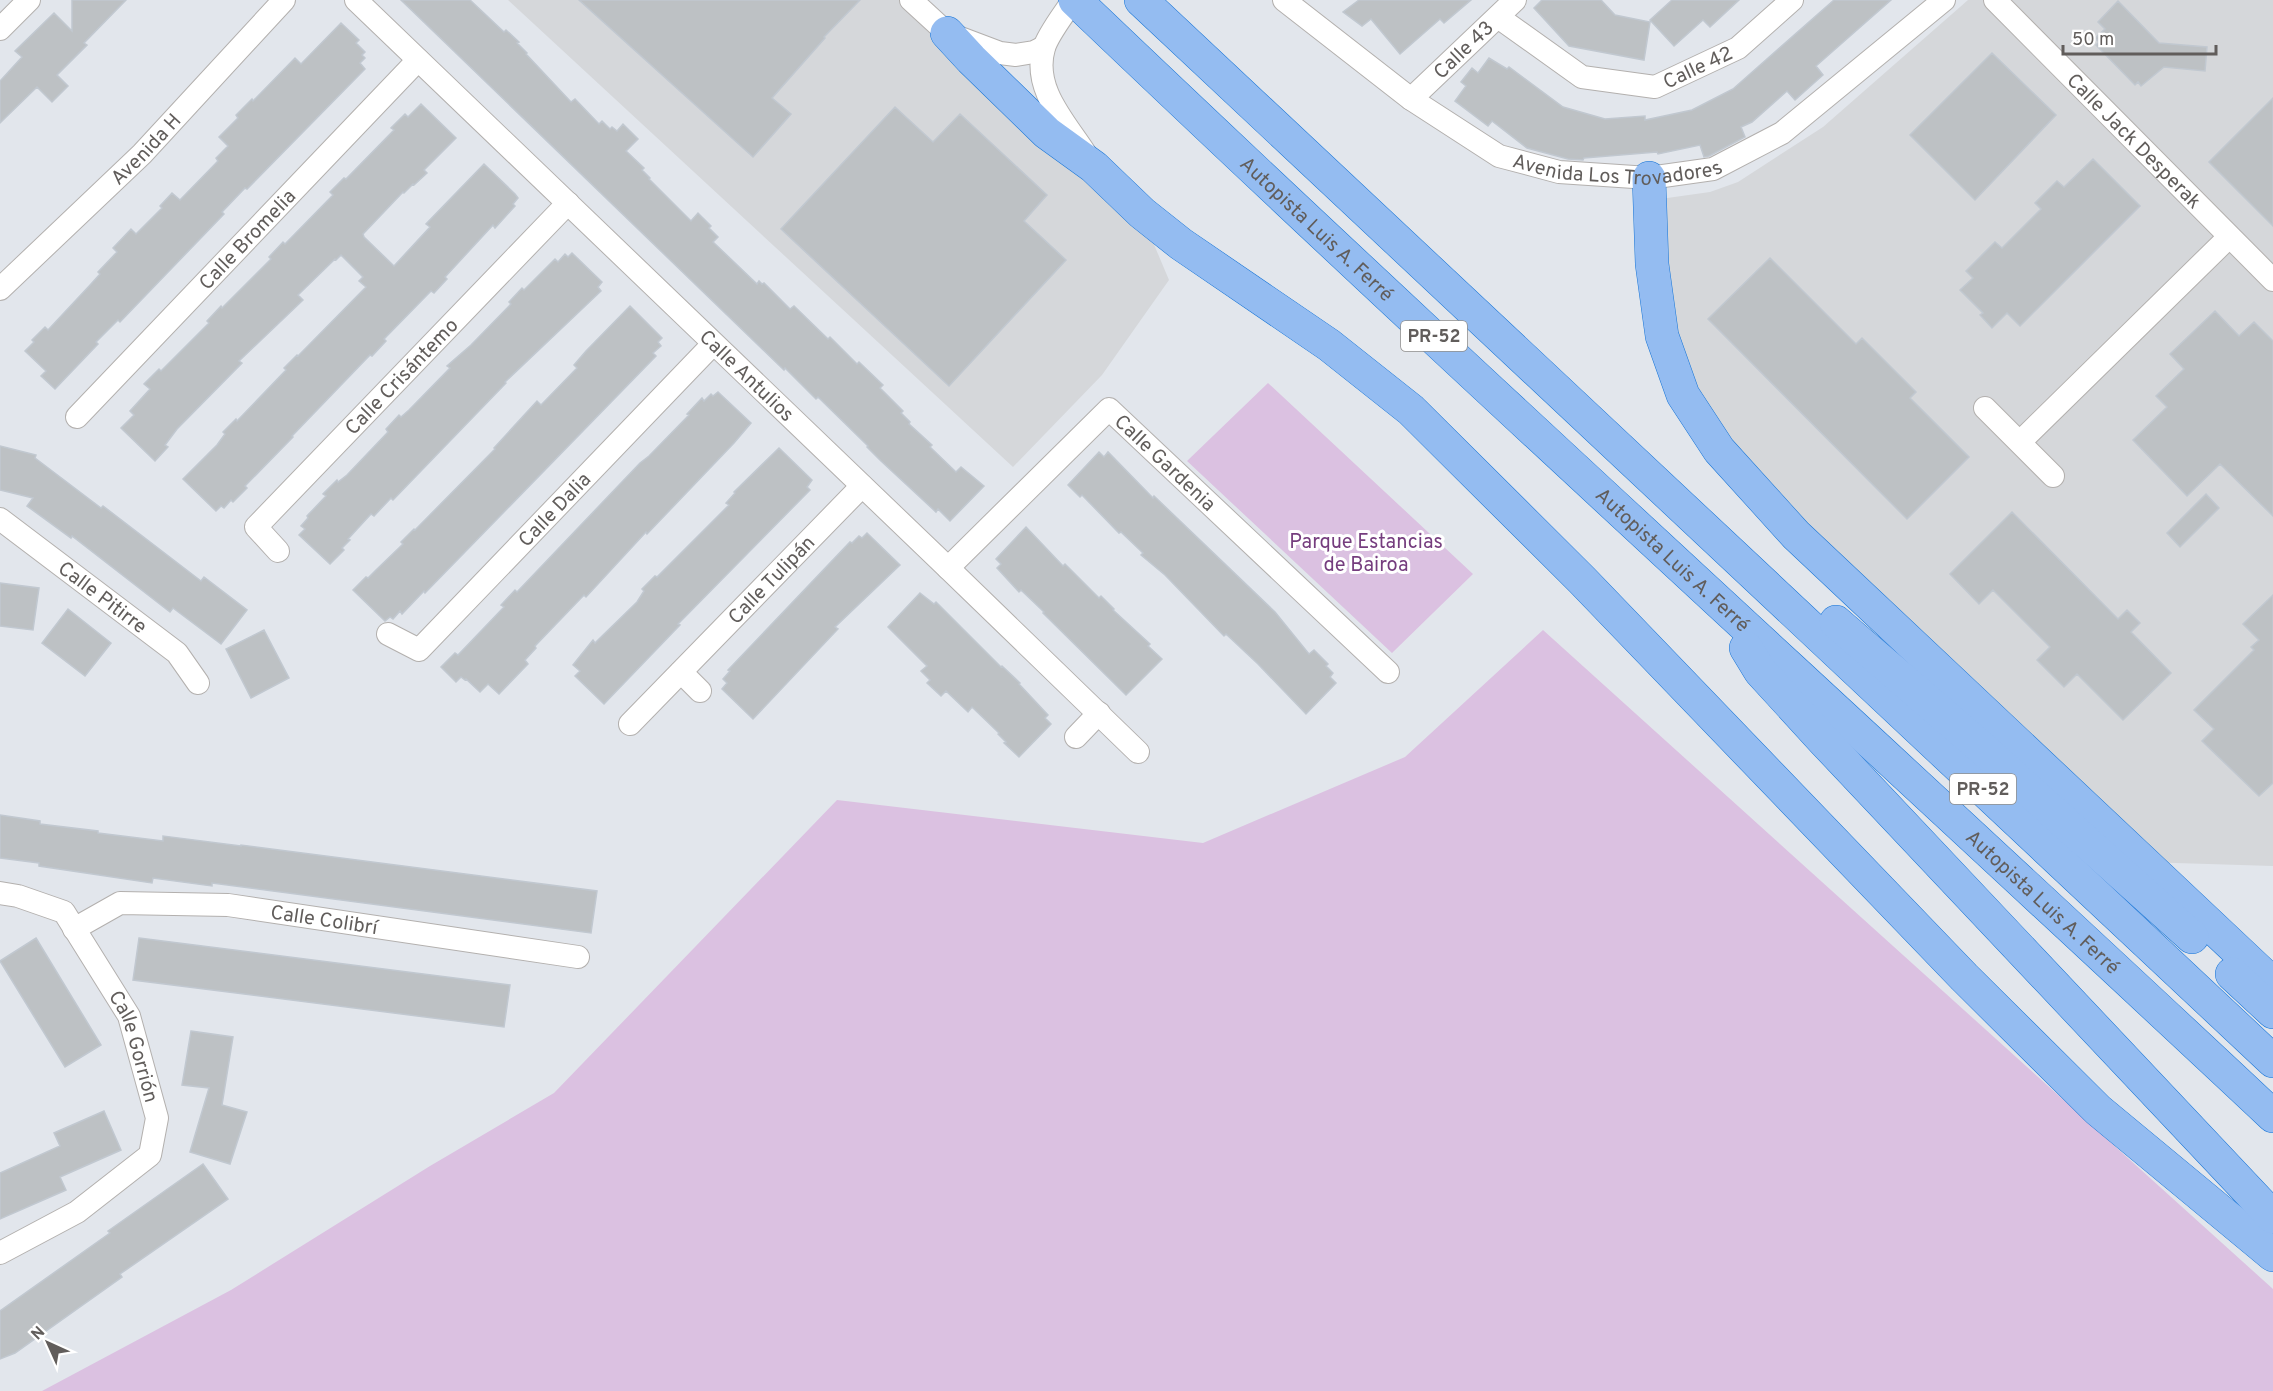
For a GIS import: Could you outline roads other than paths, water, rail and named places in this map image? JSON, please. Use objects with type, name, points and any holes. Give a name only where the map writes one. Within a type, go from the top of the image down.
[{"type":"highway","name":"Autopista Luis A. Ferré","points":[[1074,0],[1719,603],[2273,1116]]},
{"type":"highway","name":"Autopista Luis A. Ferré","points":[[1141,0],[2273,1061]]},
{"type":"highway","points":[[947,33],[1047,133],[1094,167],[1142,213],[1181,244],[1329,345],[1411,410],[1582,580],[1956,968],[2090,1102],[2273,1255]]},
{"type":"highway","points":[[1649,178],[1652,264],[1662,336],[1683,395],[1719,450],[1796,535],[2273,984]]},
{"type":"highway","points":[[1693,517],[1785,576],[1983,749],[2273,1012]]},
{"type":"highway","points":[[1719,603],[1760,670],[1768,679],[2273,1217]]},
{"type":"street","points":[[0,29],[28,0]]},
{"type":"street","name":"Avenida H","points":[[0,289],[142,154],[284,0]]},
{"type":"street","name":"Calle Antulios","points":[[356,0],[1138,752]]},
{"type":"street","points":[[911,0],[947,33],[1000,52],[1016,56],[1044,47]]},
{"type":"street","points":[[1074,0],[1044,47],[1042,84],[1094,167]]},
{"type":"street","name":"Avenida Los Trovadores","points":[[1284,0],[1411,99],[1499,156],[1559,172],[1649,178],[1713,169],[1782,133],[1944,0]]},
{"type":"street","name":"Calle 43","points":[[1411,99],[1515,0]]},
{"type":"street","name":"Calle 42","points":[[1498,17],[1582,77],[1655,87],[1738,48],[1791,0]]},
{"type":"street","name":"Calle Jack Desperak","points":[[1995,0],[2273,280]]},
{"type":"street","name":"Calle Bromelia","points":[[77,417],[418,60]]},
{"type":"street","name":"Calle Crisántemo","points":[[278,550],[256,527],[568,204]]},
{"type":"street","points":[[2021,441],[2229,237]]},
{"type":"street","name":"Calle Dalia","points":[[388,634],[419,650],[713,344]]},
{"type":"street","points":[[1985,408],[2021,441],[2053,476]]},
{"type":"street","name":"Calle Gardenia","points":[[948,568],[1109,409],[1388,672]]},
{"type":"street","name":"Calle Tulipán","points":[[630,724],[862,486]]},
{"type":"street","name":"Calle Pitirre","points":[[0,519],[177,653],[198,683]]},
{"type":"street","points":[[681,672],[700,691]]},
{"type":"street","points":[[1076,737],[1099,713]]},
{"type":"street","name":"Calle Gorrión","points":[[0,893],[18,896],[64,912],[129,1016],[157,1118],[150,1155],[78,1212],[0,1253]]},
{"type":"street","name":"Calle Colibrí","points":[[74,929],[120,903],[228,905],[578,957]]},
{"type":"park label","name":"Parque Estancias de Bairoa","points":[[1366,552]]}]
